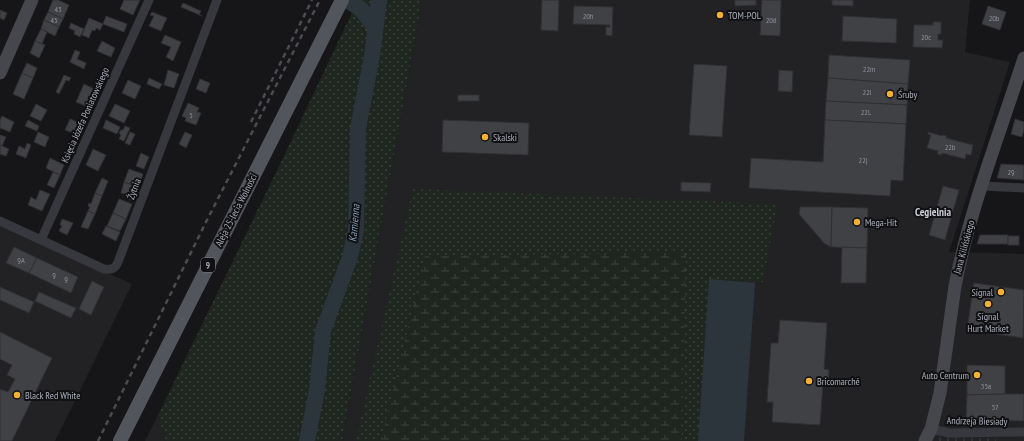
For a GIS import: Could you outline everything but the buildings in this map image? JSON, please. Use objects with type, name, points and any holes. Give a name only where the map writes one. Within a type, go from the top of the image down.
[{"type":"main road","name":"Aleja 25-lecia Wolności","points":[[120,441],[342,0]]},
{"type":"street","points":[[0,72],[32,0]]},
{"type":"street","name":"Księcia Józefa Poniatowskiego","points":[[41,240],[149,0]]},
{"type":"street","name":"Żytnia","points":[[0,221],[104,268],[112,269],[116,266],[217,0]]},
{"type":"street","name":"Jana Kilińskiego","points":[[925,441],[931,429],[940,393],[957,274],[967,234],[1024,59]]},
{"type":"street","points":[[983,186],[1024,188]]},
{"type":"street","name":"Andrzeja Biesiady","points":[[931,429],[949,433],[1024,432]]},
{"type":"shaded area","points":[[422,0],[970,0],[965,52],[1010,62],[949,252],[1024,254],[1024,441],[342,441]]},
{"type":"shaded area","points":[[0,224],[132,284],[55,441],[0,441]]},
{"type":"shaded area","points":[[709,279],[755,283],[744,441],[698,441]]},
{"type":"shaded area","points":[[158,415],[166,441],[145,441]]},
{"type":"shaded area","points":[[938,437],[996,439],[996,441],[936,441]]},
{"type":"green space","points":[[358,0],[422,0],[342,441],[166,441],[158,415]]},
{"type":"green space","points":[[413,189],[777,204],[763,282],[709,280],[698,441],[356,441]]},
{"type":"green space","points":[[686,252],[682,441],[381,441],[425,256]]},
{"type":"waterway","points":[[347,0],[361,9],[375,28]]},
{"type":"waterway","name":"Kamienna","points":[[307,441],[317,390],[323,331],[350,257],[356,230],[358,128],[372,56],[379,0]]},
{"type":"railway","points":[[251,122],[312,0]]},
{"type":"railway","points":[[98,441],[206,222],[320,0]]},
{"type":"place","name":"TOM-POL","points":[[720,15]]},
{"type":"place","name":"Śruby","points":[[890,94]]},
{"type":"place","name":"Skalski","points":[[485,137]]},
{"type":"place","name":"Mega-Hit","points":[[857,222]]},
{"type":"place","name":"Signal","points":[[1001,292]]},
{"type":"place","name":"Signal Hurt Market","points":[[988,304]]},
{"type":"place","name":"Auto Centrum","points":[[977,375]]},
{"type":"place","name":"Bricomarché","points":[[809,381]]},
{"type":"place","name":"Black Red White","points":[[17,395]]},
{"type":"district","name":"Cegielnia","points":[[933,212]]}]
